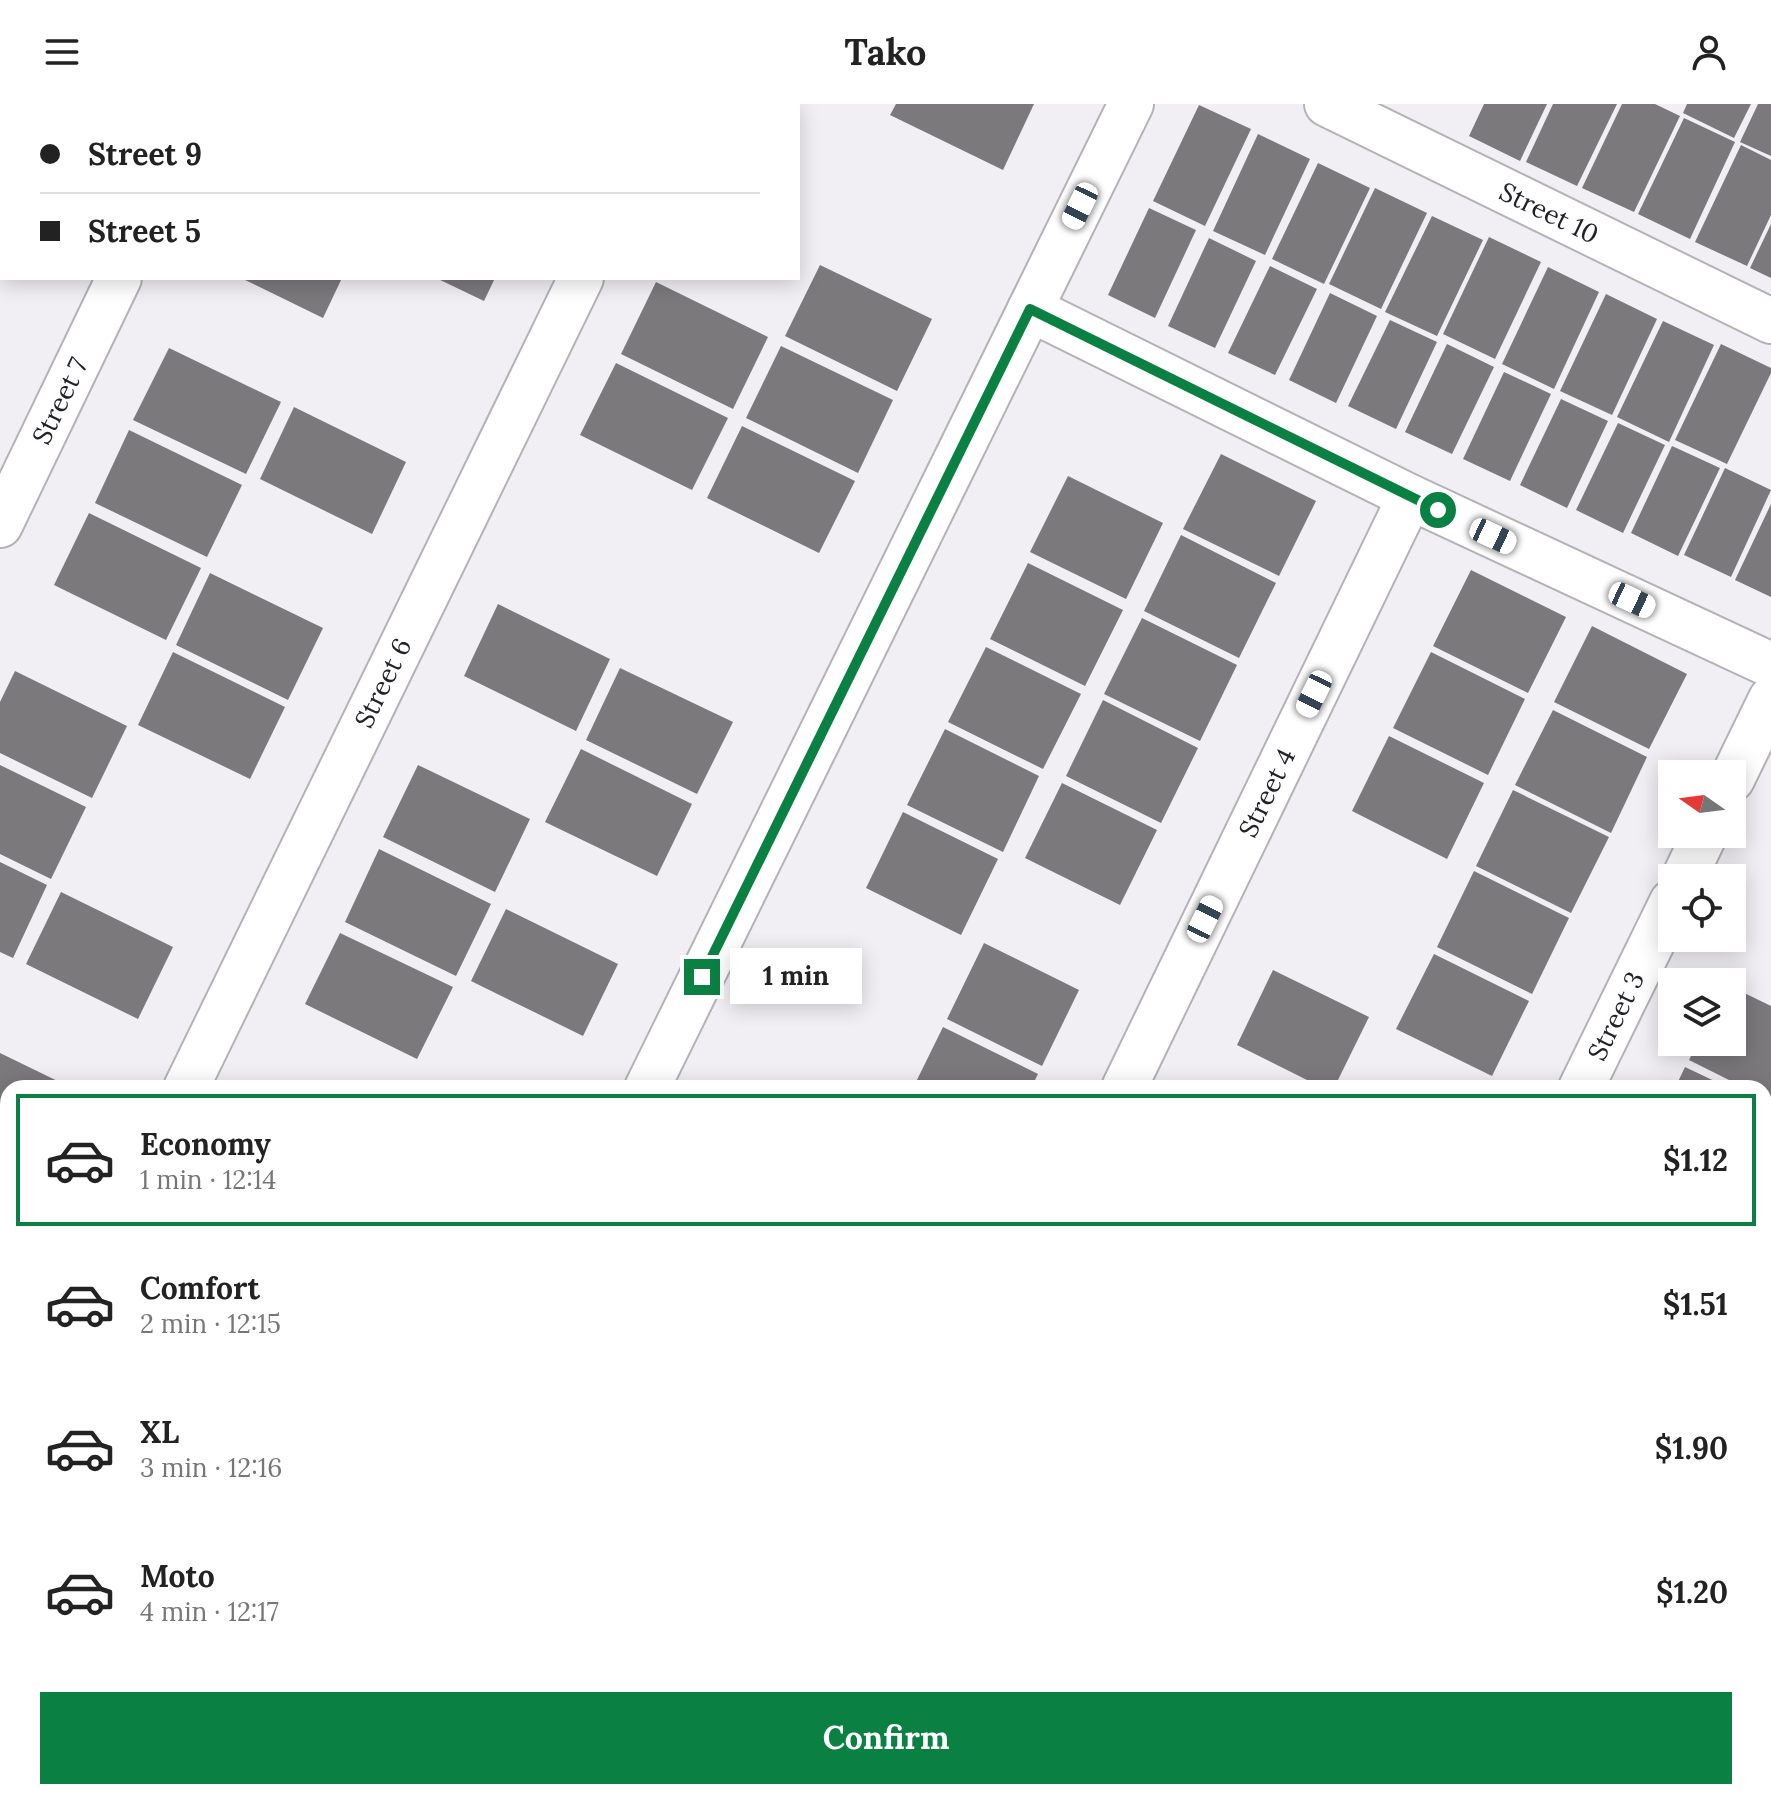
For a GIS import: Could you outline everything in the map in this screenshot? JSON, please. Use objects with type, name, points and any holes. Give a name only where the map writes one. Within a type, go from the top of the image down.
[{"type":"street","points":[[651,1080],[1131,104]]},
{"type":"street","name":"Street 10","points":[[1327,104],[1771,321]]},
{"type":"street","name":"Street 7","points":[[0,525],[118,280]]},
{"type":"street","name":"Street 6","points":[[190,1080],[580,280]]},
{"type":"street","points":[[1030,309],[1410,497],[1771,665]]},
{"type":"street","name":"Street 4","points":[[1128,1080],[1410,497]]},
{"type":"street","points":[[1741,760],[1771,699]]},
{"type":"street","name":"Street 3","points":[[1585,1080],[1658,931]]},
{"type":"building","points":[[896,104],[1034,104],[1003,170],[890,115]]},
{"type":"building","points":[[1484,104],[1547,104],[1520,161],[1469,136]]},
{"type":"building","points":[[1553,104],[1617,104],[1577,186],[1526,162]]},
{"type":"building","points":[[1622,104],[1655,104],[1680,116],[1634,212],[1582,188]]},
{"type":"building","points":[[1687,104],[1751,104],[1734,138],[1683,113]]},
{"type":"building","points":[[1758,104],[1771,104],[1771,156],[1740,142]]},
{"type":"building","points":[[1199,105],[1251,129],[1205,226],[1153,201]]},
{"type":"building","points":[[1684,118],[1735,142],[1690,239],[1638,214]]},
{"type":"building","points":[[1258,134],[1310,159],[1265,255],[1213,231]]},
{"type":"building","points":[[1741,145],[1771,160],[1771,215],[1747,266],[1695,242]]},
{"type":"building","points":[[1318,163],[1370,188],[1324,284],[1272,259]]},
{"type":"building","points":[[1375,188],[1427,213],[1381,309],[1329,284]]},
{"type":"building","points":[[1149,208],[1196,230],[1155,318],[1108,295]]},
{"type":"building","points":[[1432,216],[1483,240],[1437,336],[1385,312]]},
{"type":"building","points":[[1771,224],[1771,278],[1750,268]]},
{"type":"building","points":[[1489,237],[1541,262],[1495,359],[1443,334]]},
{"type":"building","points":[[1209,238],[1256,261],[1215,348],[1168,326]]},
{"type":"building","points":[[820,265],[932,319],[897,391],[785,336]]},
{"type":"building","points":[[1270,266],[1317,289],[1275,375],[1228,353]]},
{"type":"building","points":[[1548,267],[1599,292],[1554,389],[1502,364]]},
{"type":"building","points":[[245,280],[341,280],[323,318]]},
{"type":"building","points":[[440,280],[494,280],[484,301]]},
{"type":"building","points":[[656,282],[768,337],[733,409],[621,354]]},
{"type":"building","points":[[1330,293],[1377,316],[1336,403],[1289,380]]},
{"type":"building","points":[[1606,294],[1657,319],[1612,415],[1560,391]]},
{"type":"building","points":[[1390,320],[1437,342],[1396,429],[1348,406]]},
{"type":"building","points":[[1663,321],[1714,345],[1669,442],[1617,417]]},
{"type":"building","points":[[1447,344],[1494,367],[1452,454],[1405,432]]},
{"type":"building","points":[[1721,344],[1771,368],[1727,464],[1675,440]]},
{"type":"building","points":[[781,346],[893,400],[858,473],[746,418]]},
{"type":"building","points":[[169,348],[281,402],[246,474],[133,420]]},
{"type":"building","points":[[616,363],[728,418],[692,490],[580,435]]},
{"type":"building","points":[[1504,372],[1551,394],[1510,481],[1463,459]]},
{"type":"building","points":[[1561,399],[1608,421],[1567,508],[1520,485]]},
{"type":"building","points":[[294,407],[406,462],[372,534],[260,479]]},
{"type":"building","points":[[1618,423],[1665,445],[1623,533],[1576,510]]},
{"type":"building","points":[[742,426],[855,481],[819,553],[707,498]]},
{"type":"building","points":[[129,430],[242,485],[207,557],[95,503]]},
{"type":"building","points":[[1672,446],[1720,468],[1678,556],[1631,533]]},
{"type":"building","points":[[1221,454],[1316,501],[1279,576],[1183,529]]},
{"type":"building","points":[[1725,468],[1771,490],[1731,577],[1684,555]]},
{"type":"building","points":[[1068,476],[1163,523],[1126,599],[1030,552]]},
{"type":"building","points":[[1771,504],[1771,597],[1735,580]]},
{"type":"building","points":[[89,513],[201,568],[166,640],[54,585]]},
{"type":"building","points":[[1181,535],[1276,583],[1239,658],[1144,611]]},
{"type":"building","points":[[1028,563],[1123,610],[1085,686],[990,639]]},
{"type":"building","points":[[1471,570],[1566,617],[1528,693],[1433,646]]},
{"type":"building","points":[[210,573],[323,628],[288,700],[176,645]]},
{"type":"building","points":[[498,604],[610,659],[576,731],[464,676]]},
{"type":"building","points":[[1142,618],[1237,665],[1200,741],[1104,694]]},
{"type":"building","points":[[1592,626],[1687,674],[1649,749],[1554,702]]},
{"type":"building","points":[[986,647],[1081,694],[1043,769],[948,722]]},
{"type":"building","points":[[173,652],[285,707],[250,779],[138,725]]},
{"type":"building","points":[[1431,652],[1525,699],[1488,775],[1393,728]]},
{"type":"building","points":[[620,668],[733,722],[697,794],[586,740]]},
{"type":"building","points":[[15,671],[127,726],[92,798],[0,753],[0,702]]},
{"type":"building","points":[[1103,700],[1198,748],[1161,823],[1066,776]]},
{"type":"building","points":[[1553,710],[1647,757],[1611,833],[1515,785]]},
{"type":"building","points":[[945,729],[1039,776],[1003,852],[907,805]]},
{"type":"building","points":[[1389,736],[1484,783],[1447,859],[1352,811]]},
{"type":"building","points":[[581,749],[692,804],[657,876],[545,822]]},
{"type":"building","points":[[0,765],[86,807],[51,879],[0,854]]},
{"type":"building","points":[[418,765],[530,819],[495,892],[383,837]]},
{"type":"building","points":[[1062,783],[1157,830],[1120,905],[1025,858]]},
{"type":"building","points":[[1513,790],[1609,837],[1571,913],[1476,866]]},
{"type":"building","points":[[903,812],[998,859],[961,935],[866,888]]},
{"type":"building","points":[[379,849],[491,904],[456,976],[345,922]]},
{"type":"building","points":[[0,862],[47,885],[13,958],[0,952]]},
{"type":"building","points":[[1474,871],[1569,918],[1532,994],[1437,947]]},
{"type":"building","points":[[61,892],[173,947],[138,1019],[26,964]]},
{"type":"building","points":[[506,909],[618,964],[583,1036],[471,981]]},
{"type":"building","points":[[340,933],[453,987],[417,1059],[305,1004]]},
{"type":"building","points":[[984,943],[1079,990],[1042,1066],[947,1019]]},
{"type":"building","points":[[1434,954],[1529,1001],[1492,1076],[1396,1029]]},
{"type":"building","points":[[1273,970],[1369,1017],[1338,1080],[1307,1080],[1237,1045]]},
{"type":"building","points":[[1746,994],[1771,1006],[1771,1080],[1729,1080],[1689,1060],[1691,1056],[1746,1056]]},
{"type":"building","points":[[943,1027],[1038,1074],[1035,1080],[917,1080]]},
{"type":"building","points":[[0,1053],[56,1080],[0,1080]]},
{"type":"building","points":[[1685,1067],[1712,1080],[1679,1080]]},
{"type":"route","points":[[702,977],[1030,309],[1438,510]]}]
